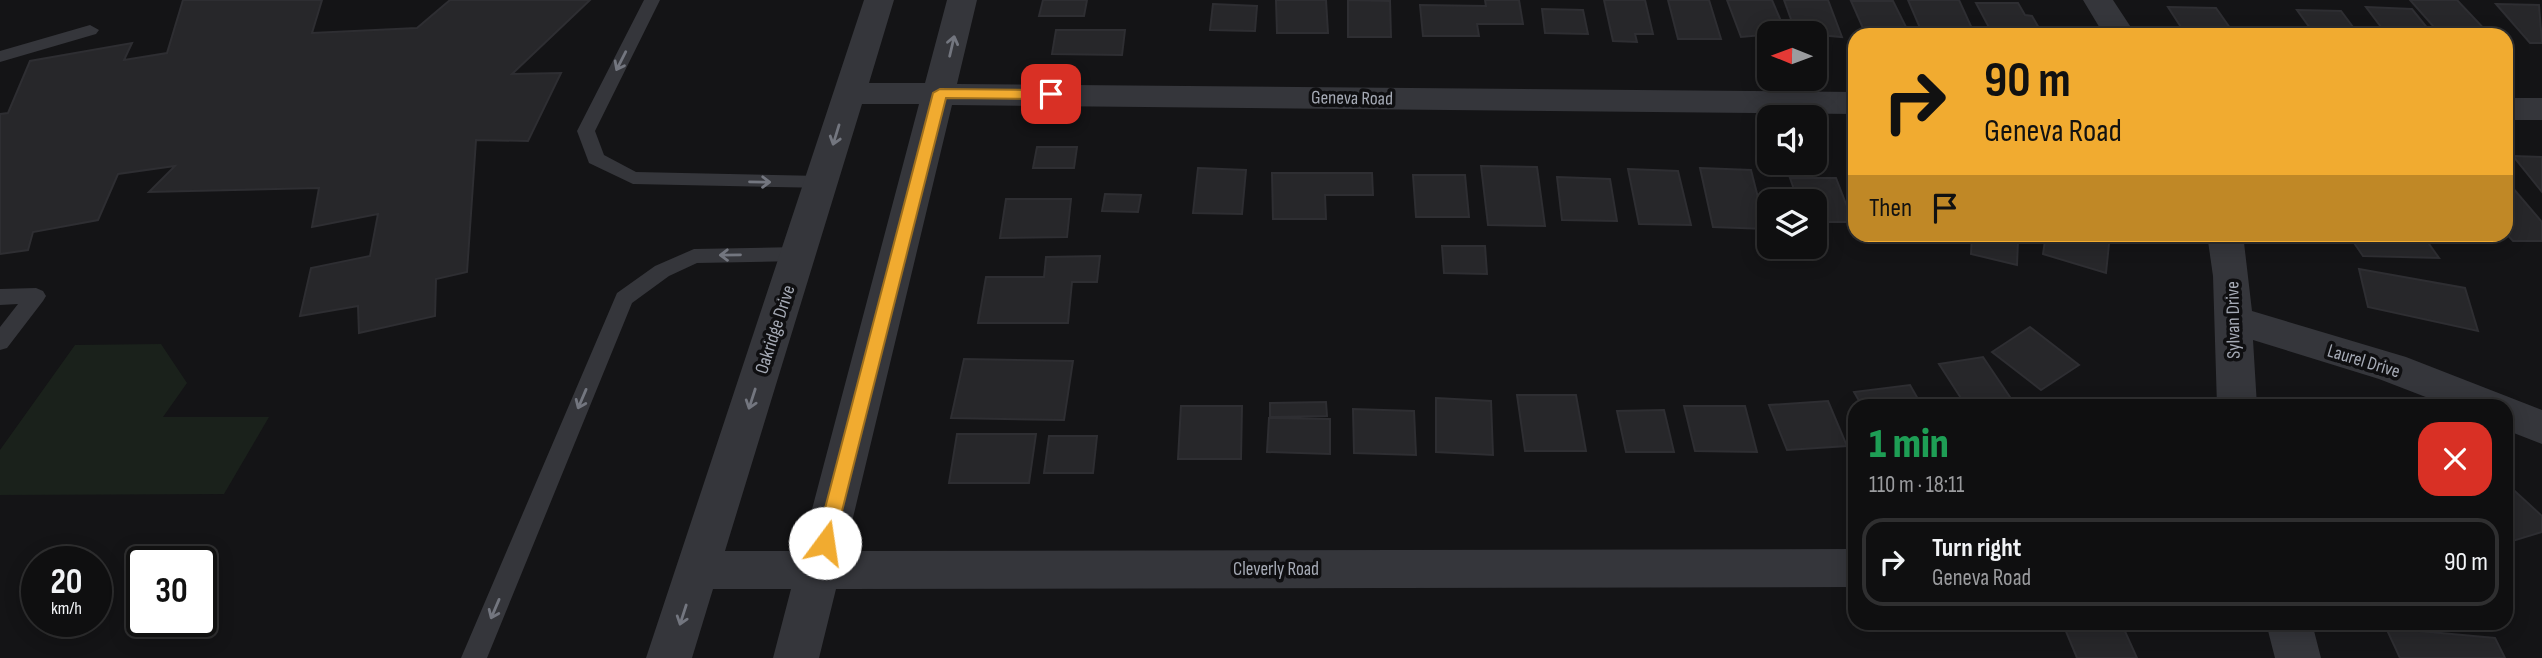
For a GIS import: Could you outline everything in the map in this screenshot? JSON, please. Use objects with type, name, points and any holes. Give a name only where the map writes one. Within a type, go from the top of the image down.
[{"type":"street","name":"Oakridge Drive","points":[[669,658],[879,0]]},
{"type":"street","points":[[796,658],[962,0]]},
{"type":"street","points":[[2098,0],[2116,28]]},
{"type":"street","name":"Geneva Road","points":[[849,93],[1848,103]]},
{"type":"street","points":[[2513,109],[2542,109]]},
{"type":"street","name":"Sylvan Drive","points":[[2226,242],[2233,284],[2237,399]]},
{"type":"street","name":"Laurel Drive","points":[[2232,319],[2392,368],[2474,399]]},
{"type":"street","points":[[2513,415],[2542,428]]},
{"type":"street","name":"Cleverly Road","points":[[698,570],[1848,568]]},
{"type":"street","points":[[2290,630],[2298,658]]},
{"type":"lane","points":[[652,0],[586,131],[596,159],[633,178],[821,183]]},
{"type":"lane","points":[[0,57],[90,30]]},
{"type":"lane","points":[[474,658],[624,298],[662,271],[694,256],[799,254]]},
{"type":"lane","points":[[0,297],[36,296],[0,342]]},
{"type":"shaded area","points":[[161,344],[187,383],[163,417],[269,417],[224,494],[0,495],[0,450],[75,345]]},
{"type":"building","points":[[183,0],[322,0],[312,33],[417,28],[450,0],[590,0],[512,74],[561,73],[528,141],[476,140],[467,272],[436,279],[435,316],[359,333],[358,306],[300,316],[311,268],[370,256],[378,214],[312,227],[319,188],[149,192],[175,166],[118,174],[98,220],[33,232],[28,250],[0,254],[0,114],[8,113],[30,61],[132,43],[124,60],[167,53]]},
{"type":"building","points":[[1043,0],[1087,0],[1084,16],[1039,16]]},
{"type":"building","points":[[1276,0],[1326,0],[1328,33],[1277,33]]},
{"type":"building","points":[[1348,0],[1390,1],[1391,37],[1348,37]]},
{"type":"building","points":[[1485,0],[1519,0],[1523,24],[1477,24],[1479,36],[1423,36],[1420,5],[1486,6]]},
{"type":"building","points":[[1604,0],[1645,0],[1653,34],[1635,34],[1637,42],[1613,41]]},
{"type":"building","points":[[1668,0],[1709,0],[1721,39],[1678,39]]},
{"type":"building","points":[[1727,0],[1772,0],[1781,21],[1757,21],[1757,36],[1741,37]]},
{"type":"building","points":[[1784,0],[1828,0],[1842,37],[1827,36],[1827,21],[1792,21]]},
{"type":"building","points":[[1908,0],[1959,0],[1972,28],[1920,28]]},
{"type":"building","points":[[2410,0],[2457,0],[2483,28],[2435,28]]},
{"type":"building","points":[[1851,1],[1893,1],[1906,28],[1863,28]]},
{"type":"building","points":[[1976,3],[2018,3],[2025,15],[2032,16],[2039,28],[1989,28]]},
{"type":"building","points":[[1213,4],[1257,6],[1255,31],[1210,30]]},
{"type":"building","points":[[2496,4],[2539,5],[2542,43],[2530,43]]},
{"type":"building","points":[[2168,7],[2216,8],[2230,28],[2182,28]]},
{"type":"building","points":[[2366,7],[2412,9],[2427,28],[2382,28]]},
{"type":"building","points":[[1542,9],[1583,10],[1588,34],[1545,33]]},
{"type":"building","points":[[2297,10],[2341,11],[2354,28],[2310,28]]},
{"type":"building","points":[[1056,30],[1125,30],[1122,55],[1052,54]]},
{"type":"building","points":[[1037,147],[1077,147],[1074,168],[1033,168]]},
{"type":"building","points":[[2513,156],[2542,157],[2542,192]]},
{"type":"building","points":[[1481,166],[1537,167],[1545,226],[1488,225]]},
{"type":"building","points":[[1198,168],[1246,170],[1242,214],[1193,213]]},
{"type":"building","points":[[1700,168],[1751,170],[1757,194],[1757,229],[1713,227]]},
{"type":"building","points":[[1628,169],[1678,171],[1691,225],[1639,224]]},
{"type":"building","points":[[1272,173],[1372,173],[1373,195],[1325,195],[1326,219],[1273,219]]},
{"type":"building","points":[[1413,175],[1465,175],[1469,217],[1416,217]]},
{"type":"building","points":[[1557,177],[1610,179],[1617,221],[1562,220]]},
{"type":"building","points":[[1790,178],[1836,178],[1848,209],[1848,222],[1827,222],[1827,189],[1794,189]]},
{"type":"building","points":[[2513,188],[2542,222],[2542,241],[2513,241]]},
{"type":"building","points":[[1105,194],[1141,195],[1138,212],[1102,211]]},
{"type":"building","points":[[1006,199],[1071,199],[1067,237],[1000,238]]},
{"type":"building","points":[[1972,242],[2018,242],[2017,265],[1971,254]]},
{"type":"building","points":[[2045,242],[2109,242],[2106,273],[2043,254]]},
{"type":"building","points":[[2353,242],[2428,242],[2439,258],[2363,256]]},
{"type":"building","points":[[1442,246],[1485,246],[1487,274],[1444,273]]},
{"type":"building","points":[[1100,256],[1097,282],[1072,282],[1068,323],[978,323],[986,277],[1044,277],[1046,257]]},
{"type":"building","points":[[2359,269],[2465,288],[2478,331],[2368,307]]},
{"type":"building","points":[[2030,327],[2079,365],[2041,390],[1992,352]]},
{"type":"building","points":[[1983,357],[2011,399],[1962,399],[1939,364]]},
{"type":"building","points":[[964,359],[1073,361],[1064,420],[951,418]]},
{"type":"building","points":[[1910,385],[1918,399],[1858,399],[1854,392]]},
{"type":"building","points":[[1517,395],[1576,395],[1586,451],[1525,451]]},
{"type":"building","points":[[1436,398],[1491,401],[1493,455],[1436,452]]},
{"type":"building","points":[[1828,401],[1847,446],[1787,450],[1769,405]]},
{"type":"building","points":[[1326,402],[1327,416],[1270,417],[1270,403]]},
{"type":"building","points":[[1181,406],[1242,406],[1241,459],[1178,459]]},
{"type":"building","points":[[1684,406],[1745,406],[1757,452],[1695,451]]},
{"type":"building","points":[[1353,409],[1414,411],[1416,455],[1354,453]]},
{"type":"building","points":[[1664,410],[1674,452],[1626,452],[1617,411]]},
{"type":"building","points":[[1269,418],[1330,419],[1330,454],[1267,452]]},
{"type":"building","points":[[957,434],[1036,434],[1029,483],[949,483]]},
{"type":"building","points":[[1049,436],[1097,436],[1093,473],[1044,473]]},
{"type":"building","points":[[2513,489],[2542,516],[2542,532],[2513,541]]},
{"type":"building","points":[[2065,630],[2124,630],[2137,658],[2077,658]]},
{"type":"building","points":[[2387,630],[2495,638],[2505,658],[2400,658]]},
{"type":"route","points":[[825,543],[940,93],[1051,94]]}]
